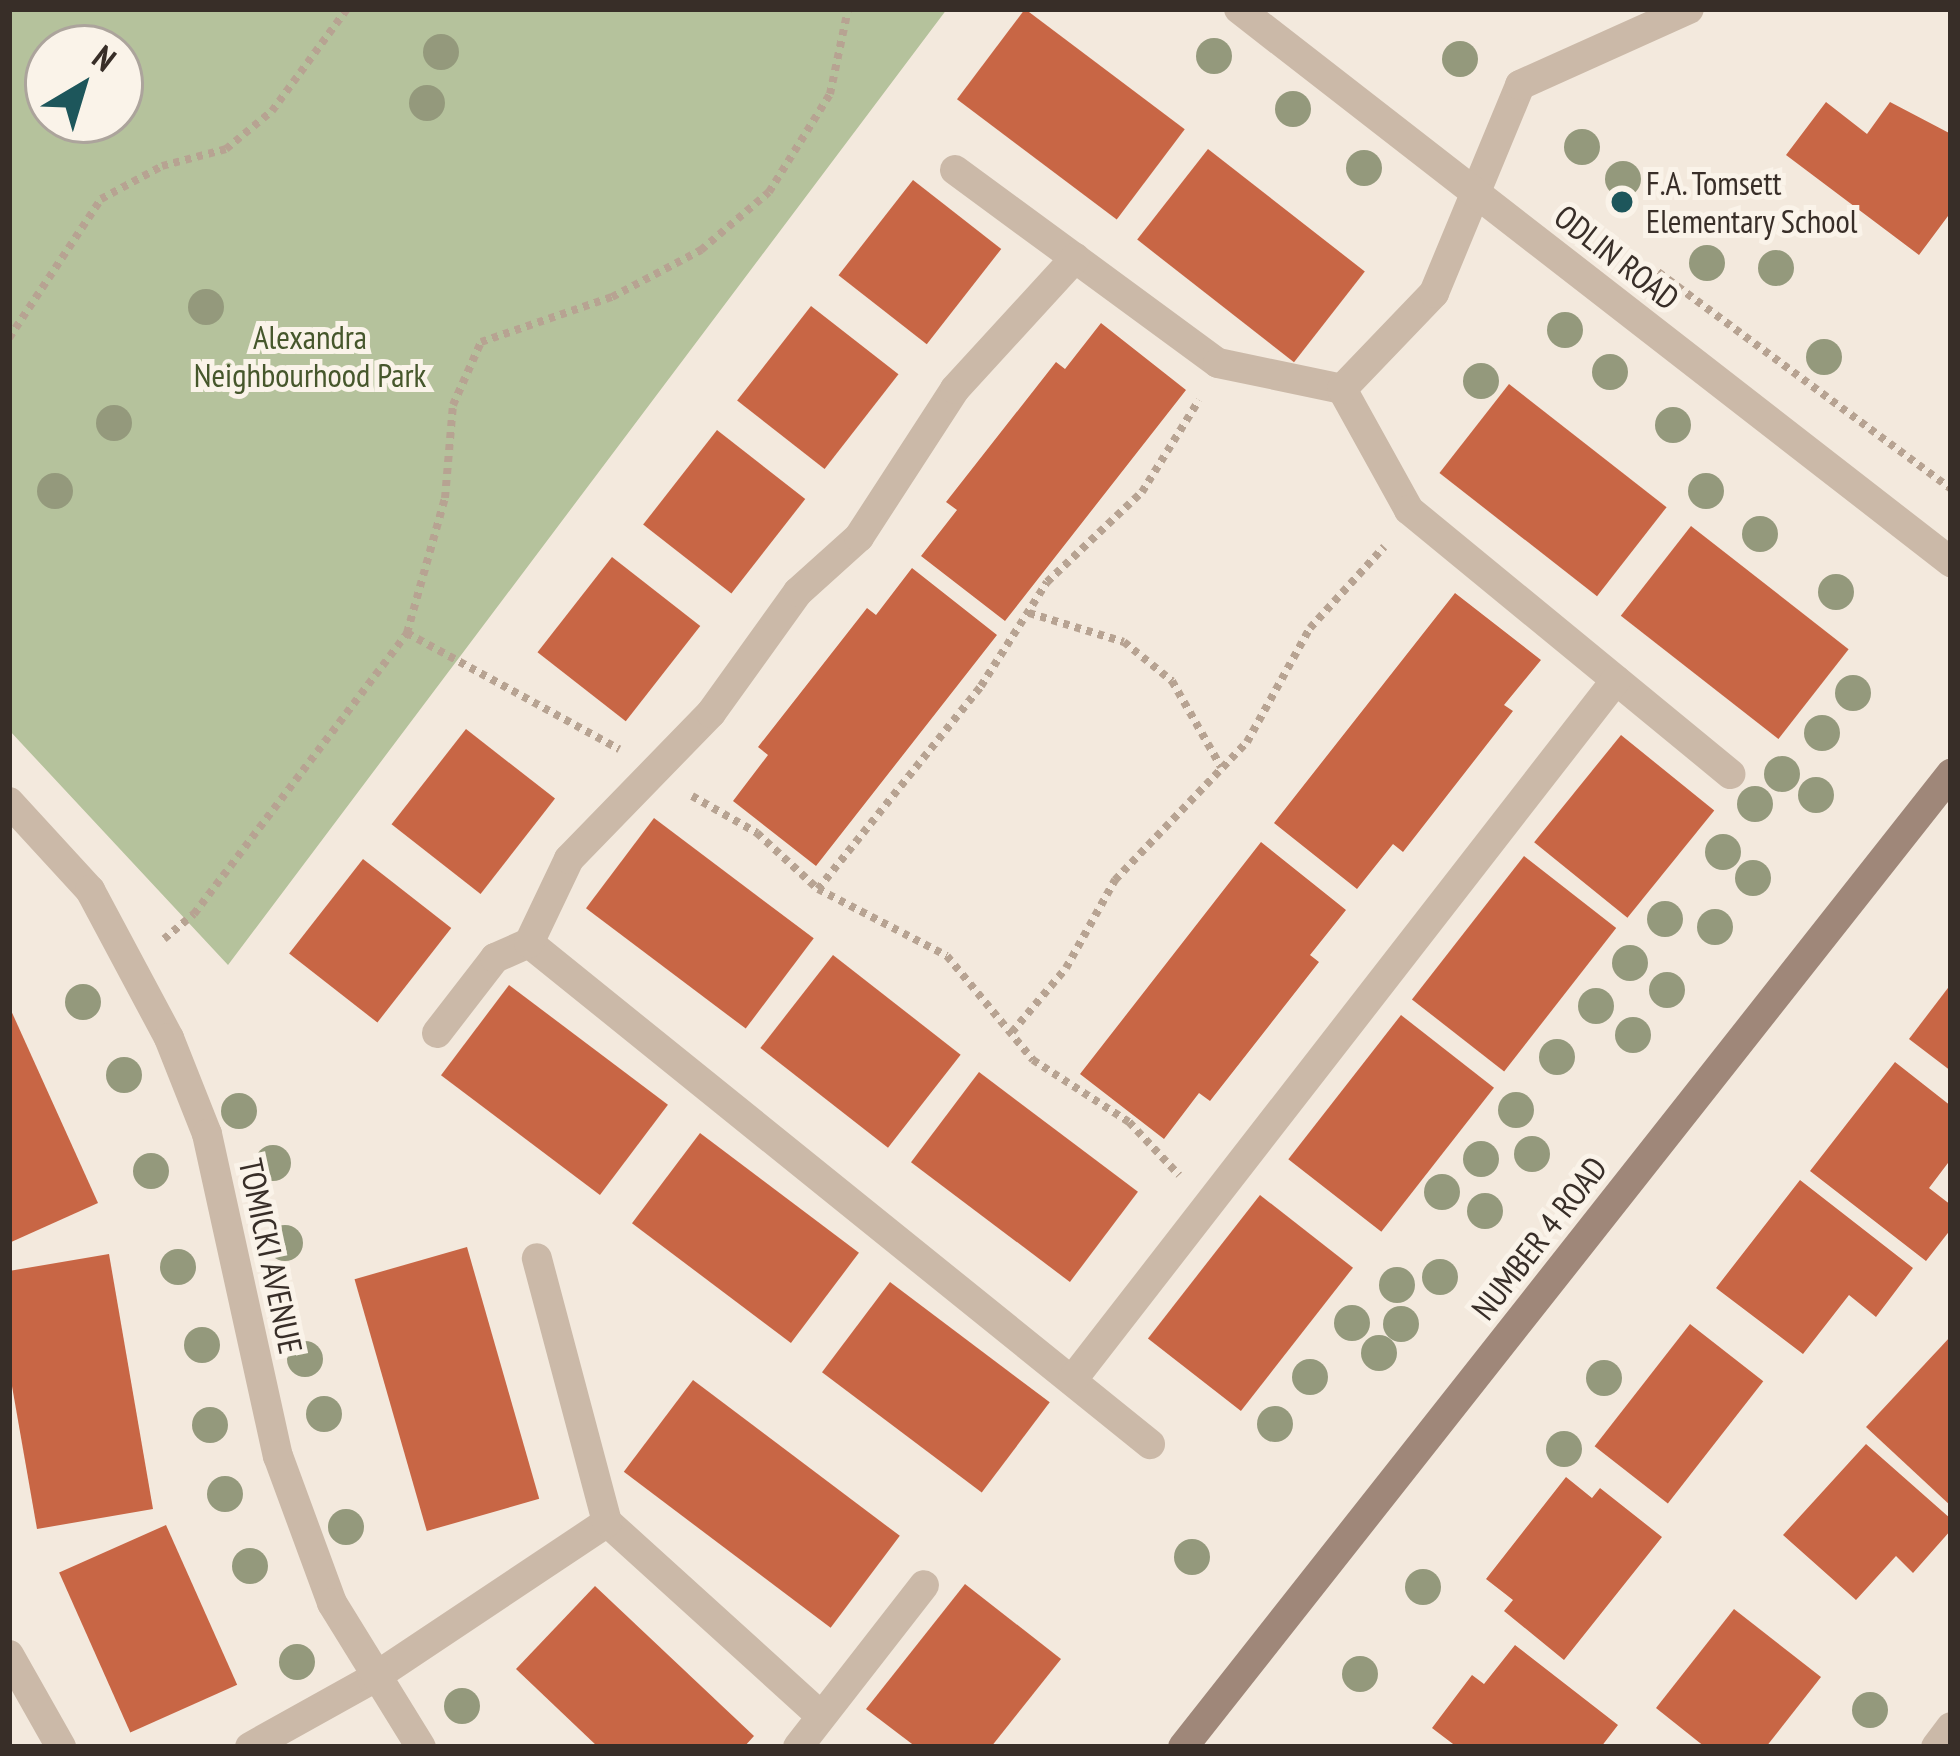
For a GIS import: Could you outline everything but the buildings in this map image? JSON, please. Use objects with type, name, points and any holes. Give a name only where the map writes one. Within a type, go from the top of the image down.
[{"type":"main road","name":"NUMBER 4 ROAD","points":[[1184,1747],[1951,774]]},
{"type":"street","name":"ODLIN ROAD","points":[[1239,9],[1951,562]]},
{"type":"street","points":[[1342,388],[1434,293],[1520,86],[1689,9]]},
{"type":"street","points":[[955,170],[1218,363],[1342,388],[1415,515],[1730,774]]},
{"type":"street","points":[[437,1033],[495,958],[529,943],[568,859],[647,768],[711,713],[798,592],[859,537],[955,389],[1075,258]]},
{"type":"street","points":[[1073,1378],[1200,1206],[1616,680]]},
{"type":"street","name":"TOMICKI AVENUE","points":[[9,802],[90,890],[134,963],[207,1134],[278,1456],[372,1679],[421,1747]]},
{"type":"street","points":[[529,943],[1150,1444]]},
{"type":"street","points":[[536,1258],[607,1522],[821,1716]]},
{"type":"street","points":[[250,1747],[372,1679],[607,1522]]},
{"type":"street","points":[[798,1747],[924,1585]]},
{"type":"street","points":[[9,1655],[61,1747]]},
{"type":"street","points":[[1936,1747],[1951,1727]]},
{"type":"path","points":[[9,338],[101,199],[163,166],[226,149],[272,111],[347,9]]},
{"type":"path","points":[[134,963],[194,914],[407,634],[445,498],[452,405],[481,342],[630,288],[701,250],[769,192],[830,94],[848,9]]},
{"type":"path","points":[[818,889],[1047,582],[1142,492],[1218,363]]},
{"type":"path","points":[[1012,1032],[1066,968],[1142,847],[1247,742],[1310,628],[1415,515]]},
{"type":"path","points":[[1028,613],[1081,622],[1140,655],[1172,681],[1221,767]]},
{"type":"path","points":[[407,634],[561,710],[757,833],[818,889],[947,956],[1053,1077],[1163,1152],[1200,1206]]},
{"type":"green space","name":"Alexandra Neighbourhood Park","points":[[9,9],[947,9],[228,965],[9,730]]},
{"type":"place","name":"F.A. Tomsett Elementary School","points":[[1622,202]]}]
